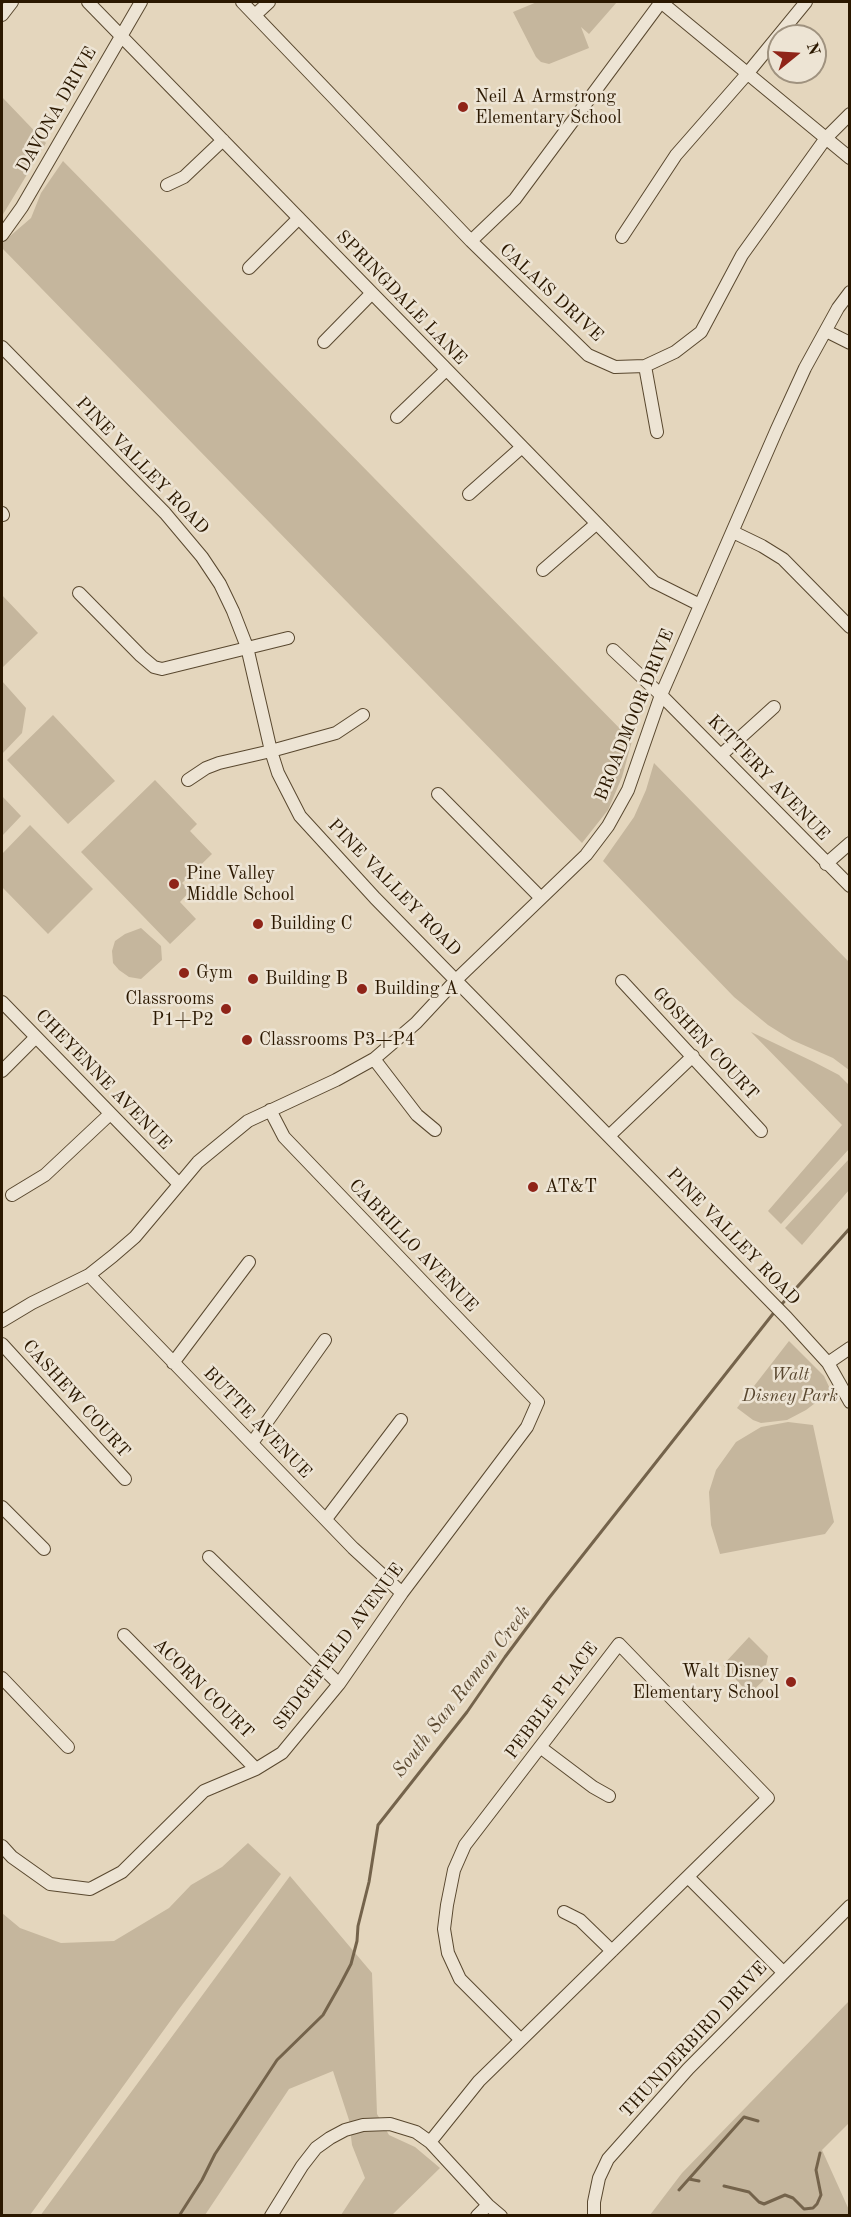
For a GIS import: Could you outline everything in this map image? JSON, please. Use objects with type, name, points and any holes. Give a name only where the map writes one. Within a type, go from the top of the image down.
[{"type":"street","points":[[2,15],[12,2]]},
{"type":"street","name":"SPRINGDALE LANE","points":[[88,2],[654,582],[700,605]]},
{"type":"street","name":"DAVONA DRIVE","points":[[2,235],[22,207],[141,2]]},
{"type":"street","name":"CALAIS DRIVE","points":[[242,2],[471,241],[588,355],[615,367],[645,366],[675,352],[701,332],[741,255],[826,138],[849,114]]},
{"type":"street","points":[[255,15],[269,2]]},
{"type":"street","points":[[471,241],[515,200],[661,2],[849,158]]},
{"type":"street","points":[[622,237],[676,155],[806,2]]},
{"type":"street","points":[[167,185],[184,177],[223,140]]},
{"type":"street","points":[[249,268],[299,218]]},
{"type":"street","name":"BROADMOOR DRIVE","points":[[2,1321],[32,1303],[89,1275],[135,1237],[198,1162],[248,1121],[336,1080],[374,1059],[416,1023],[457,979],[586,855],[608,826],[628,790],[661,694],[805,368],[849,292]]},
{"type":"street","points":[[324,342],[371,294]]},
{"type":"street","points":[[826,331],[849,343]]},
{"type":"street","name":"PINE VALLEY ROAD","points":[[2,346],[165,513],[202,556],[233,610],[247,647],[271,752],[278,773],[300,816],[375,898],[457,979],[787,1318],[828,1362],[849,1402]]},
{"type":"street","points":[[645,366],[657,432]]},
{"type":"street","points":[[397,417],[446,370]]},
{"type":"street","points":[[469,494],[522,447]]},
{"type":"street","points":[[543,570],[596,524]]},
{"type":"street","points":[[734,532],[783,559],[849,627]]},
{"type":"street","points":[[79,593],[154,667],[162,669],[288,638]]},
{"type":"street","name":"KITTERY AVENUE","points":[[613,650],[661,694],[849,886]]},
{"type":"street","points":[[721,755],[774,707]]},
{"type":"street","points":[[188,780],[206,768],[219,763],[271,752],[336,734],[363,715]]},
{"type":"street","points":[[438,794],[541,898]]},
{"type":"street","points":[[826,864],[849,843]]},
{"type":"street","name":"GOSHEN COURT","points":[[622,981],[761,1131]]},
{"type":"street","name":"CHEYENNE AVENUE","points":[[2,1002],[178,1184]]},
{"type":"street","points":[[2,1071],[35,1038]]},
{"type":"street","points":[[609,1136],[693,1056]]},
{"type":"street","points":[[374,1059],[417,1115],[435,1130]]},
{"type":"street","name":"CABRILLO AVENUE","points":[[270,1110],[284,1137],[538,1402]]},
{"type":"street","points":[[12,1195],[45,1175],[110,1114]]},
{"type":"street","points":[[173,1363],[249,1262]]},
{"type":"street","name":"BUTTE AVENUE","points":[[89,1275],[353,1548],[402,1593]]},
{"type":"street","points":[[252,1443],[325,1340]]},
{"type":"street","name":"CASHEW COURT","points":[[2,1344],[125,1479]]},
{"type":"street","points":[[828,1362],[849,1348]]},
{"type":"street","name":"SEDGEFIELD AVENUE","points":[[2,1846],[12,1857],[50,1884],[90,1889],[122,1872],[204,1791],[256,1768],[282,1753],[339,1684],[402,1593],[527,1426],[538,1402]]},
{"type":"street","points":[[326,1519],[401,1420]]},
{"type":"street","points":[[2,1507],[44,1549]]},
{"type":"street","points":[[208,1557],[339,1684]]},
{"type":"street","name":"ACORN COURT","points":[[124,1635],[256,1768]]},
{"type":"street","name":"PEBBLE PLACE","points":[[430,2142],[479,2081],[688,1877],[768,1798],[619,1644],[465,1845],[454,1870],[444,1929],[448,1953],[460,1979],[521,2040]]},
{"type":"street","points":[[2,1678],[68,1747]]},
{"type":"street","points":[[540,1747],[593,1787],[609,1796]]},
{"type":"street","points":[[688,1877],[783,1972]]},
{"type":"street","name":"THUNDERBIRD DRIVE","points":[[594,2216],[594,2202],[599,2178],[608,2159],[688,2069],[849,1906]]},
{"type":"street","points":[[564,1912],[580,1920],[612,1951]]},
{"type":"street","points":[[271,2216],[316,2148],[345,2130],[363,2125],[390,2124],[416,2132],[430,2142],[501,2216]]},
{"type":"street","points":[[477,2216],[488,2205]]},
{"type":"green space","points":[[537,2],[617,2],[589,34],[581,27],[589,48],[549,64],[541,62],[536,57],[513,12]]},
{"type":"green space","points":[[2,97],[46,143],[2,216]]},
{"type":"green space","points":[[63,161],[632,741],[622,777],[608,810],[582,843],[2,248],[2,243],[31,218],[41,193]]},
{"type":"green space","points":[[2,595],[38,633],[2,668]]},
{"type":"green space","points":[[2,681],[26,708],[22,733],[2,754]]},
{"type":"green space","points":[[53,715],[115,781],[68,824],[7,760]]},
{"type":"green space","points":[[654,763],[849,962],[849,1070],[833,1058],[792,1040],[768,1025],[734,997],[603,861],[634,817],[646,790]]},
{"type":"green space","points":[[155,780],[197,824],[190,831],[212,854],[182,883],[190,891],[180,902],[196,919],[170,944],[81,852]]},
{"type":"green space","points":[[2,796],[21,816],[2,836]]},
{"type":"green space","points":[[30,825],[93,889],[48,934],[2,887],[2,854]]},
{"type":"green space","points":[[141,928],[161,946],[162,960],[141,979],[129,977],[119,970],[113,963],[112,951],[115,941]]},
{"type":"green space","points":[[751,1032],[839,1075],[849,1085],[849,1149],[781,1224],[768,1211],[842,1125]]},
{"type":"green space","points":[[849,1159],[849,1190],[802,1245],[785,1228]]},
{"type":"green space","name":"Walt Disney Park","points":[[789,1341],[824,1376],[831,1391],[806,1410],[787,1420],[761,1423],[753,1420],[737,1408]]},
{"type":"green space","points":[[788,1422],[813,1425],[834,1522],[825,1534],[720,1554],[711,1525],[709,1492],[716,1470],[736,1442],[761,1427]]},
{"type":"green space","points":[[749,1637],[768,1656],[763,1681],[749,1694],[723,1665]]},
{"type":"green space","points":[[248,1843],[281,1874],[179,2009],[30,2215],[2,2215],[2,1913],[20,1928],[61,1943],[114,1941],[169,1908],[191,1885],[222,1867]]},
{"type":"green space","points":[[290,1876],[372,1973],[377,2114],[389,2135],[415,2147],[440,2168],[392,2215],[341,2215],[365,2178],[352,2145],[349,2120],[333,2071],[289,2089],[205,2215],[40,2216]]},
{"type":"green space","points":[[849,2001],[849,2123],[822,2150],[849,2210],[849,2215],[650,2215],[682,2173]]},
{"type":"waterway","name":"South San Ramon Creek","points":[[781,1305],[850,1228]]},
{"type":"waterway","name":"South San Ramon Creek","points":[[179,2216],[202,2180],[215,2154],[277,2060],[323,2015],[351,1964],[369,1882],[378,1825],[467,1712],[549,1598],[776,1310]]},
{"type":"waterway","points":[[679,2190],[744,2117],[758,2121]]},
{"type":"waterway","points":[[724,2186],[749,2192],[764,2204],[785,2195],[793,2198],[804,2209],[813,2208],[821,2195],[816,2170],[820,2153]]},
{"type":"waterway","points":[[689,2179],[699,2181]]},
{"type":"place","name":"Neil A Armstrong Elementary School","points":[[463,107]]},
{"type":"place","name":"Pine Valley Middle School","points":[[174,884]]},
{"type":"place","name":"Building C","points":[[258,924]]},
{"type":"place","name":"Gym","points":[[184,973]]},
{"type":"place","name":"Building B","points":[[253,979]]},
{"type":"place","name":"Building A","points":[[362,989]]},
{"type":"place","name":"Classrooms P1+P2","points":[[226,1009]]},
{"type":"place","name":"Classrooms P3+P4","points":[[247,1040]]},
{"type":"place","name":"AT&T","points":[[533,1187]]},
{"type":"place","name":"Walt Disney Elementary School","points":[[791,1682]]}]
